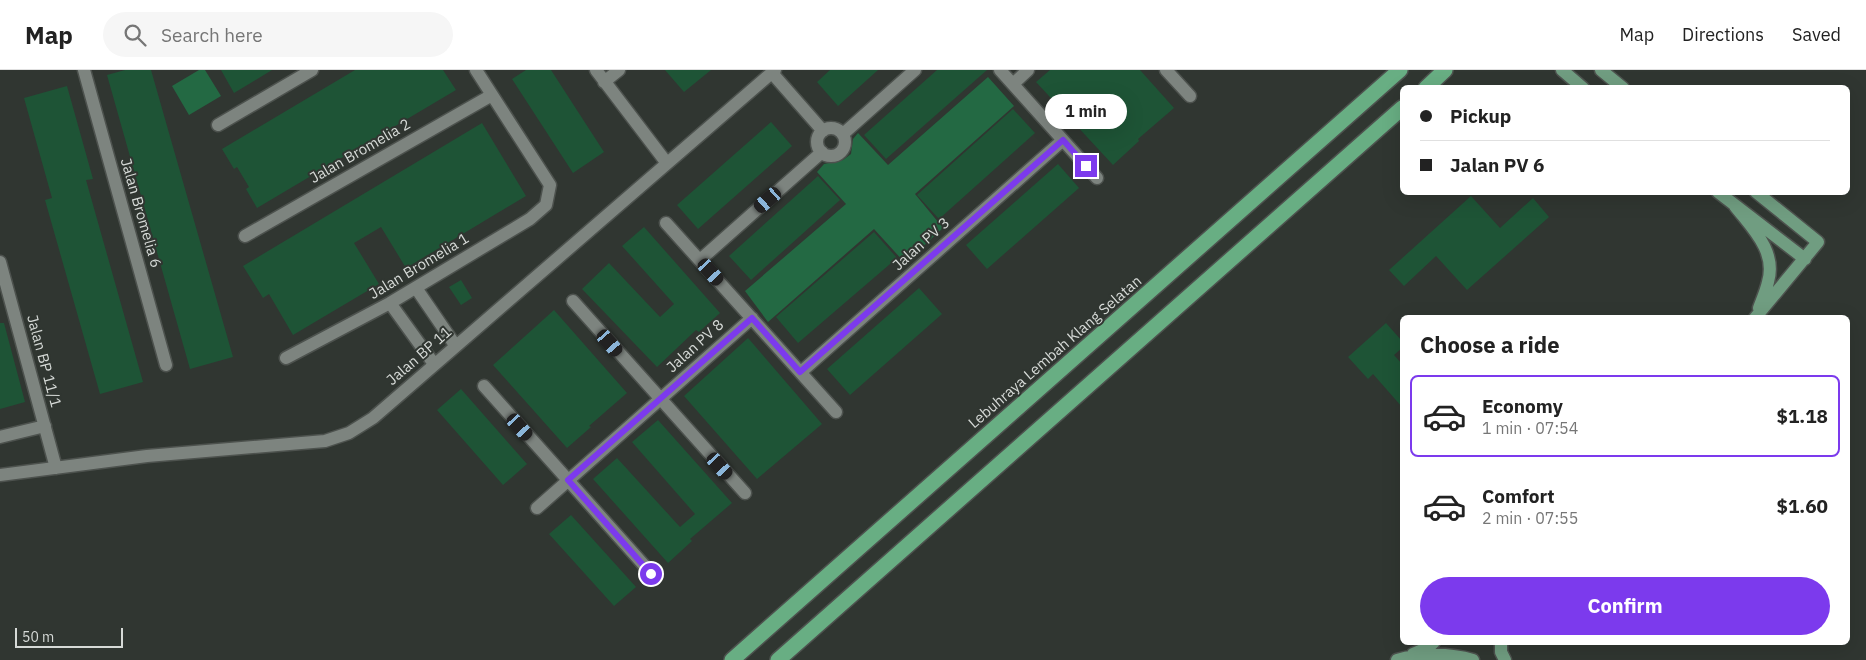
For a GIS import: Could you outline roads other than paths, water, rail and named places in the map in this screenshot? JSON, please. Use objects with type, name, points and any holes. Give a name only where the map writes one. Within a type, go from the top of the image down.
[{"type":"highway","name":"Lebuhraya Lembah Klang Selatan","points":[[732,660],[1400,70]]},
{"type":"highway","points":[[1429,85],[1442,73]]},
{"type":"highway","points":[[778,660],[1400,110]]},
{"type":"main road","points":[[1562,70],[1580,85]]},
{"type":"main road","points":[[1601,70],[1619,85]]},
{"type":"main road","points":[[1722,195],[1805,259]]},
{"type":"main road","points":[[1758,315],[1818,242],[1760,195]]},
{"type":"main road","points":[[1735,206],[1765,244],[1770,263],[1769,281],[1756,315]]},
{"type":"main road","points":[[1402,659],[1431,645]]},
{"type":"main road","points":[[1500,645],[1505,660]]},
{"type":"main road","points":[[1402,659],[1460,656],[1473,660]]},
{"type":"street","name":"Jalan Bromelia 6","points":[[84,70],[166,365]]},
{"type":"street","points":[[218,125],[312,70]]},
{"type":"street","points":[[476,70],[492,95]]},
{"type":"street","points":[[596,70],[666,162]]},
{"type":"street","points":[[604,82],[619,70]]},
{"type":"street","points":[[843,134],[915,70]]},
{"type":"street","points":[[1000,70],[1097,178]]},
{"type":"street","points":[[1012,84],[1028,70]]},
{"type":"street","points":[[1166,70],[1190,96]]},
{"type":"street","points":[[774,71],[823,131]]},
{"type":"street","name":"Jalan BP 11","points":[[0,475],[147,456],[325,441],[349,433],[373,418],[666,162],[774,71]]},
{"type":"street","name":"Jalan Bromelia 1","points":[[286,358],[416,288],[530,218],[546,205],[550,185],[492,95]]},
{"type":"street","name":"Jalan Bromelia 2","points":[[245,236],[492,95]]},
{"type":"street","points":[[832,128],[843,134],[845,143],[838,154],[830,155],[822,152],[818,141],[823,131],[832,128]]},
{"type":"street","name":"Jalan PV 3","points":[[800,372],[1063,140]]},
{"type":"street","points":[[700,260],[822,152]]},
{"type":"street","points":[[666,223],[836,412]]},
{"type":"street","name":"Jalan BP 11/1","points":[[0,262],[56,468]]},
{"type":"street","points":[[416,288],[455,345]]},
{"type":"street","points":[[573,301],[745,493]]},
{"type":"street","points":[[390,303],[434,364]]},
{"type":"street","name":"Jalan PV 8","points":[[537,508],[752,318]]},
{"type":"street","points":[[484,386],[651,574]]},
{"type":"street","points":[[0,437],[45,426]]}]
